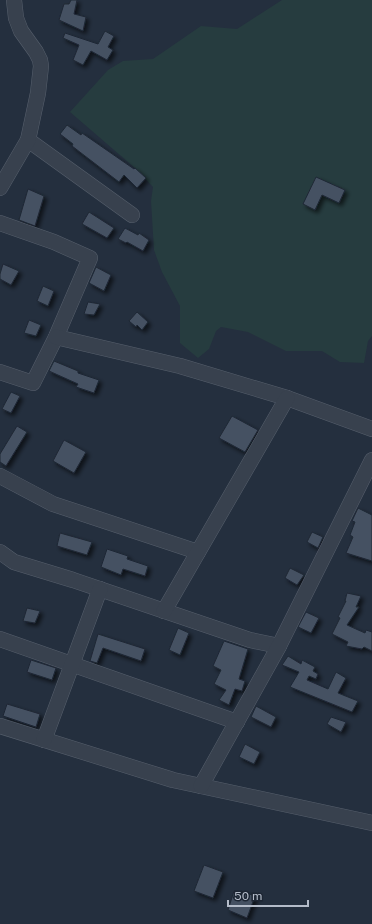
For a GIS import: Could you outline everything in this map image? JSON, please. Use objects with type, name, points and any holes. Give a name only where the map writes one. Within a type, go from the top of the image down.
[{"type":"street","points":[[0,188],[28,140],[38,93],[41,66],[36,52],[21,31],[16,18],[14,0]]},
{"type":"street","points":[[28,140],[132,215]]},
{"type":"street","points":[[0,223],[54,242],[90,258],[56,337],[33,383],[0,372]]},
{"type":"street","points":[[56,337],[180,366],[287,398],[372,429]]},
{"type":"street","points":[[164,611],[287,398]]},
{"type":"street","points":[[201,786],[279,646],[372,460]]},
{"type":"street","points":[[0,476],[52,504],[198,552]]},
{"type":"street","points":[[0,552],[14,562],[100,589],[250,640],[279,646]]},
{"type":"street","points":[[44,740],[100,589]]},
{"type":"street","points":[[0,639],[237,722]]},
{"type":"street","points":[[0,726],[172,780],[372,823]]},
{"type":"green space","points":[[282,0],[372,0],[372,336],[368,341],[364,363],[340,362],[322,351],[286,351],[248,332],[221,327],[216,331],[209,349],[198,358],[180,343],[180,306],[162,272],[154,250],[151,201],[153,187],[135,168],[70,112],[108,70],[123,61],[153,59],[201,26],[237,29]]},
{"type":"building","points":[[71,0],[77,0],[74,14],[86,17],[83,31],[59,20],[64,4],[69,4]]},
{"type":"building","points":[[105,31],[114,36],[108,47],[113,50],[107,60],[91,51],[83,65],[73,60],[79,45],[63,38],[65,33],[98,44]]},
{"type":"building","points":[[67,125],[81,135],[82,133],[134,169],[135,168],[146,178],[137,188],[124,175],[119,182],[72,146],[73,144],[60,134]]},
{"type":"building","points":[[316,177],[345,190],[339,203],[322,195],[315,210],[303,204]]},
{"type":"building","points":[[28,189],[44,196],[35,226],[19,220]]},
{"type":"building","points":[[89,212],[114,228],[107,238],[82,224]]},
{"type":"building","points":[[125,228],[138,235],[139,233],[149,240],[143,251],[118,239]]},
{"type":"building","points":[[3,264],[19,271],[11,285],[0,279]]},
{"type":"building","points":[[96,267],[111,275],[104,291],[89,283]]},
{"type":"building","points":[[43,286],[54,291],[48,306],[37,301]]},
{"type":"building","points":[[88,302],[100,304],[94,315],[84,314]]},
{"type":"building","points":[[137,312],[148,322],[142,330],[137,325],[136,327],[129,321]]},
{"type":"building","points":[[29,320],[41,325],[36,336],[24,333]]},
{"type":"building","points":[[54,361],[78,371],[78,373],[99,380],[94,393],[76,387],[78,384],[49,371]]},
{"type":"building","points":[[11,392],[20,396],[11,413],[2,409]]},
{"type":"building","points":[[232,416],[258,430],[245,452],[219,438]]},
{"type":"building","points":[[17,426],[27,432],[6,466],[0,462],[0,454]]},
{"type":"building","points":[[64,440],[86,452],[74,473],[53,461]]},
{"type":"building","points":[[358,508],[372,515],[372,561],[346,553],[353,537],[350,535],[355,522],[352,521]]},
{"type":"building","points":[[312,532],[323,537],[318,548],[307,542]]},
{"type":"building","points":[[60,533],[92,542],[87,555],[57,546]]},
{"type":"building","points":[[107,549],[128,556],[127,559],[148,566],[145,576],[123,569],[121,575],[101,567]]},
{"type":"building","points":[[290,568],[304,575],[297,585],[285,578]]},
{"type":"building","points":[[347,593],[361,596],[356,607],[359,607],[347,625],[365,633],[366,630],[372,632],[372,651],[364,647],[362,649],[346,646],[348,642],[332,634],[340,618],[338,617],[346,601]]},
{"type":"building","points":[[27,608],[40,611],[35,623],[23,621]]},
{"type":"building","points":[[306,612],[319,618],[311,633],[298,627]]},
{"type":"building","points":[[178,628],[189,633],[180,655],[169,650]]},
{"type":"building","points":[[98,634],[145,649],[141,661],[103,648],[97,663],[90,661]]},
{"type":"building","points":[[224,641],[248,649],[239,679],[245,681],[242,691],[235,689],[229,705],[219,700],[226,690],[214,684],[221,670],[213,666]]},
{"type":"building","points":[[288,656],[301,664],[302,660],[315,667],[313,671],[318,674],[316,679],[309,676],[307,680],[328,689],[336,672],[346,678],[338,693],[358,701],[352,712],[290,687],[299,672],[282,665]]},
{"type":"building","points":[[31,660],[56,668],[52,680],[27,672]]},
{"type":"building","points":[[7,704],[40,714],[36,727],[3,716]]},
{"type":"building","points":[[256,706],[276,717],[271,727],[251,717]]},
{"type":"building","points":[[331,717],[346,722],[341,732],[327,724]]},
{"type":"building","points":[[245,744],[260,752],[254,764],[239,757]]},
{"type":"building","points":[[204,865],[223,872],[213,898],[194,891]]},
{"type":"building","points":[[234,891],[241,893],[241,891],[255,896],[247,918],[228,910]]}]
